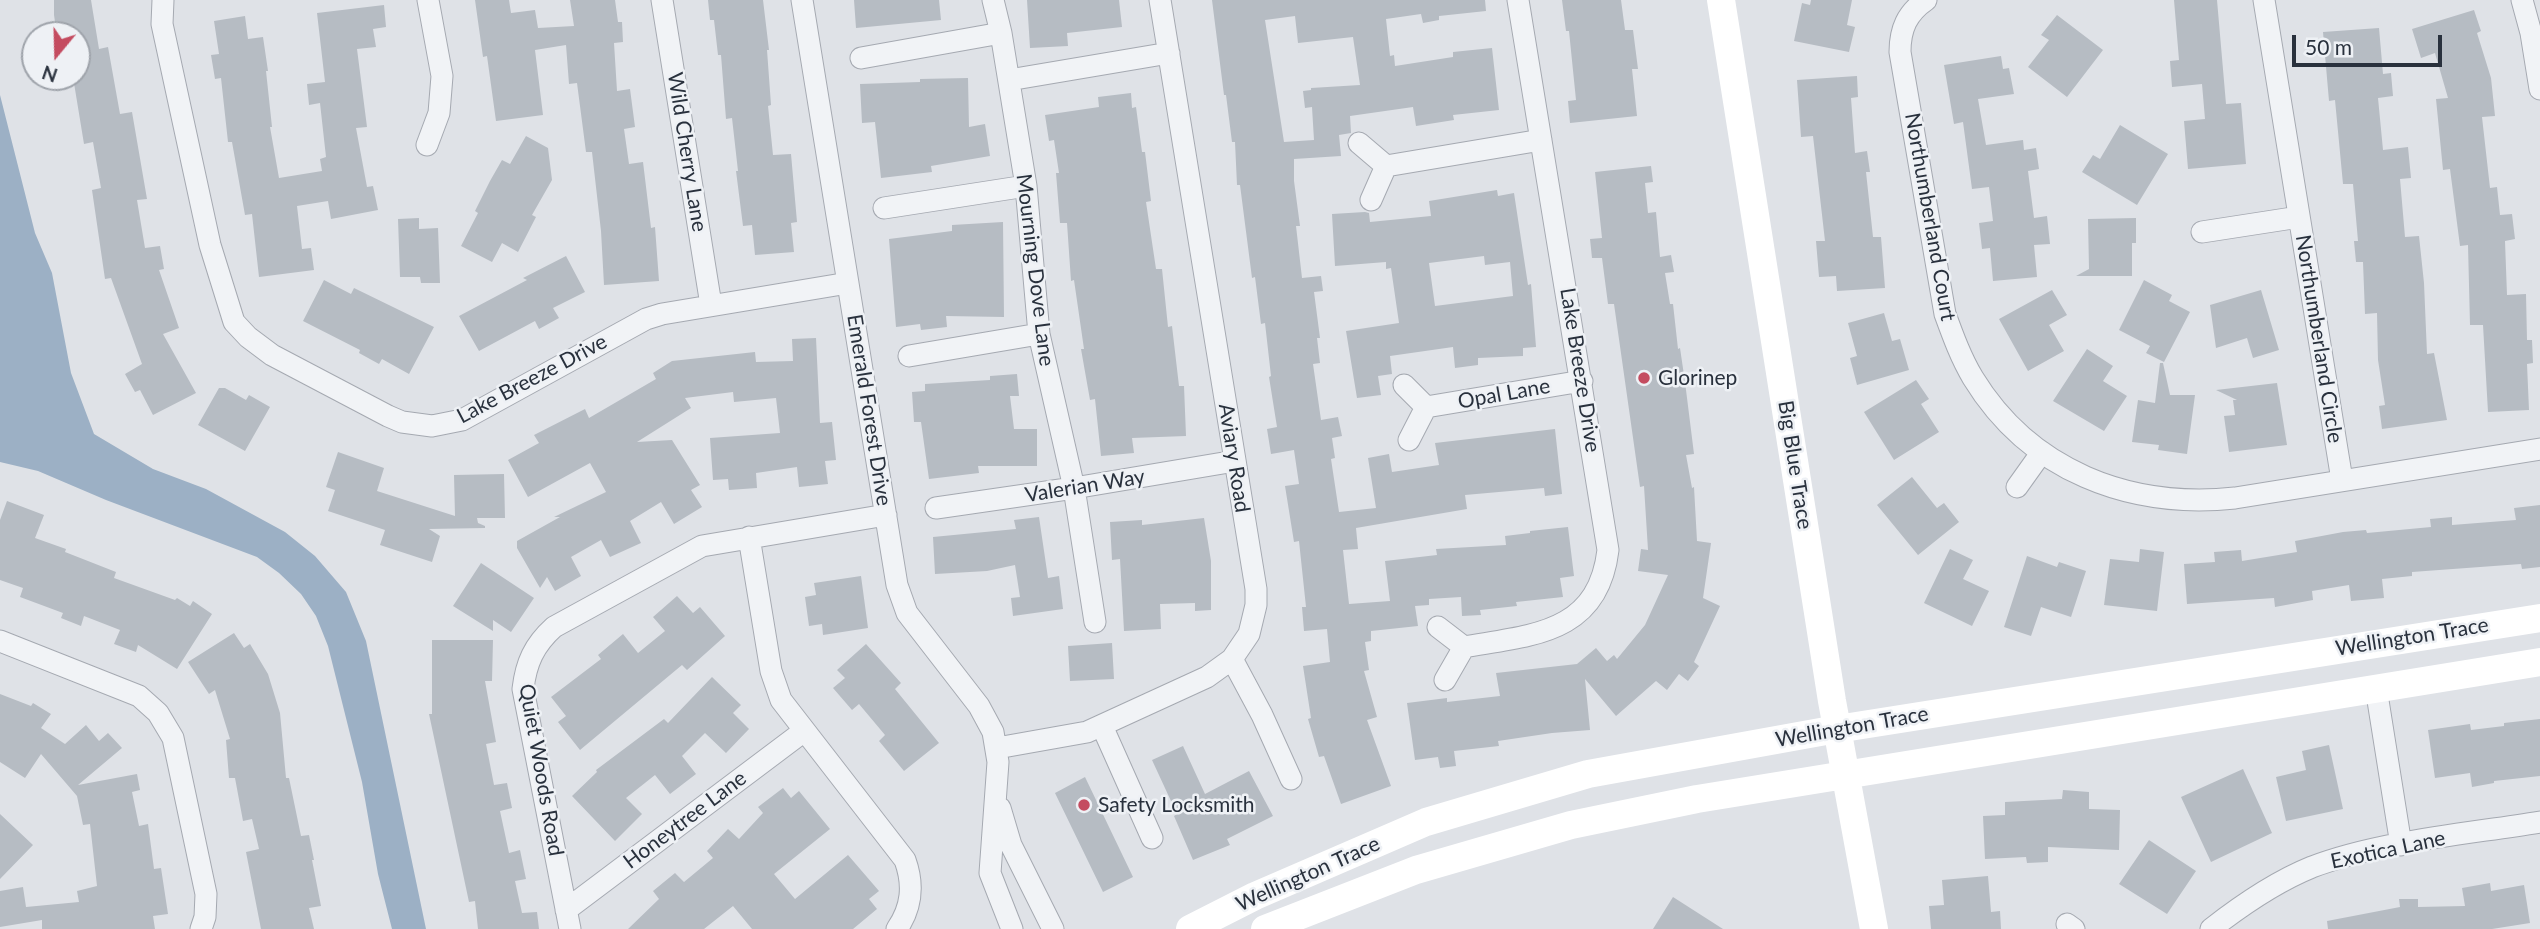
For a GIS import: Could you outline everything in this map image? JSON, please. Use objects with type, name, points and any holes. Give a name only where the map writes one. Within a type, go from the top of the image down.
[{"type":"street","name":"Lake Breeze Drive","points":[[163,0],[162,24],[210,245],[234,322],[248,337],[272,355],[402,422],[432,426],[462,420],[646,319],[662,314],[848,283]]},
{"type":"street","points":[[427,145],[439,113],[442,76],[428,0]]},
{"type":"street","name":"Wild Cherry Lane","points":[[662,0],[711,305]]},
{"type":"street","name":"Emerald Forest Drive","points":[[802,0],[897,585],[907,613],[979,706],[990,725],[997,748],[990,873],[1012,929]]},
{"type":"street","name":"Mourning Dove Lane","points":[[993,0],[1001,33],[1026,186],[1039,334],[1074,488],[1095,622]]},
{"type":"street","name":"Aviary Road","points":[[997,748],[1087,732],[1208,677],[1232,659],[1249,634],[1256,605],[1256,589],[1160,0]]},
{"type":"street","name":"Lake Breeze Drive","points":[[1464,647],[1534,635],[1563,625],[1586,606],[1602,580],[1608,550],[1518,0]]},
{"type":"street","name":"Big Blue Trace","points":[[1721,0],[1837,729],[1874,929]]},
{"type":"street","name":"Northumberland Court","points":[[1926,0],[1913,10],[1904,23],[1900,52],[1945,314],[1957,347],[1973,378],[1993,406],[2017,432],[2068,469],[2099,484],[2133,494],[2167,500],[2202,501],[2342,480]]},
{"type":"street","name":"Northumberland Circle","points":[[2264,0],[2342,480]]},
{"type":"street","points":[[2522,0],[2531,33],[2540,89]]},
{"type":"street","points":[[861,58],[1001,33]]},
{"type":"street","points":[[1009,79],[1169,53]]},
{"type":"street","points":[[1359,143],[1386,166],[1541,140]]},
{"type":"street","points":[[1371,200],[1386,166]]},
{"type":"street","points":[[884,208],[1026,186]]},
{"type":"street","points":[[2202,232],[2299,216]]},
{"type":"street","points":[[909,356],[1039,334]]},
{"type":"street","name":"Opal Lane","points":[[1426,407],[1582,381]]},
{"type":"street","points":[[1404,386],[1426,407],[1409,440]]},
{"type":"street","points":[[2342,480],[2540,449]]},
{"type":"street","points":[[2017,487],[2042,452]]},
{"type":"street","name":"Valerian Way","points":[[936,508],[1235,461]]},
{"type":"street","name":"Quiet Woods Road","points":[[568,920],[523,689],[528,661],[534,648],[554,627],[702,546],[886,515]]},
{"type":"street","points":[[749,537],[775,686],[789,712],[905,860],[912,889],[910,904],[897,929]]},
{"type":"street","name":"Wellington Trace","points":[[1190,929],[1255,896],[1426,822],[1588,774],[1837,729],[2540,618]]},
{"type":"street","points":[[1438,627],[1464,647],[1445,680]]},
{"type":"street","points":[[0,641],[139,696],[158,713],[173,738],[206,894],[205,917],[201,929]]},
{"type":"street","points":[[1232,659],[1262,715],[1291,779]]},
{"type":"street","name":"Wellington Trace","points":[[1265,929],[1416,870],[1572,825],[1697,799],[2540,662]]},
{"type":"street","points":[[2376,688],[2401,845]]},
{"type":"street","points":[[1102,726],[1152,838]]},
{"type":"street","name":"Honeytree Lane","points":[[568,920],[804,731]]},
{"type":"street","name":"Emerald Forest Drive","points":[[996,792],[1011,845],[1053,929]]},
{"type":"street","name":"Exotica Lane","points":[[2211,929],[2253,898],[2312,868],[2355,853],[2540,822]]},
{"type":"water","points":[[0,95],[35,233],[52,273],[71,373],[94,434],[153,469],[206,489],[285,532],[315,556],[346,592],[366,641],[426,929],[392,929],[378,874],[362,782],[328,646],[316,616],[301,594],[257,557],[106,500],[38,471],[0,462]]},
{"type":"building","points":[[54,0],[91,0],[99,49],[108,47],[120,114],[132,112],[147,199],[137,200],[145,248],[160,246],[164,269],[159,270],[179,328],[163,334],[196,393],[153,415],[140,390],[135,392],[125,374],[142,364],[111,278],[105,279],[92,190],[101,188],[93,142],[84,144],[75,91],[91,91],[91,21],[55,21]]},
{"type":"building","points":[[475,0],[509,0],[511,13],[535,10],[538,28],[574,26],[570,0],[615,0],[618,22],[622,22],[623,42],[614,43],[617,91],[630,89],[635,127],[624,129],[629,164],[643,162],[651,228],[655,227],[659,281],[604,285],[592,152],[586,152],[577,83],[569,84],[566,45],[535,50],[543,115],[496,121],[487,56],[483,57]]},
{"type":"building","points":[[708,0],[763,0],[769,50],[771,105],[768,106],[773,155],[791,154],[797,222],[791,223],[794,252],[755,255],[752,225],[743,226],[732,118],[726,119],[721,55],[718,55],[714,20],[710,20]]},
{"type":"building","points":[[854,0],[939,0],[941,20],[856,28]]},
{"type":"building","points":[[1027,0],[1119,0],[1122,27],[1067,33],[1068,46],[1030,48]]},
{"type":"building","points":[[1212,0],[1485,0],[1486,11],[1439,16],[1439,20],[1423,23],[1421,14],[1386,19],[1390,56],[1394,55],[1395,66],[1453,57],[1453,52],[1492,48],[1499,110],[1453,115],[1454,120],[1416,126],[1413,107],[1350,116],[1351,133],[1339,135],[1341,156],[1294,159],[1300,226],[1296,226],[1302,278],[1321,276],[1323,291],[1314,292],[1320,338],[1317,338],[1320,363],[1313,364],[1321,420],[1338,417],[1342,436],[1332,438],[1335,458],[1331,459],[1339,512],[1376,508],[1368,458],[1389,454],[1392,472],[1439,465],[1435,443],[1555,429],[1562,494],[1545,496],[1544,488],[1465,495],[1467,509],[1356,528],[1358,549],[1343,550],[1349,604],[1390,601],[1385,561],[1437,555],[1436,549],[1506,545],[1505,536],[1530,531],[1568,527],[1574,576],[1560,578],[1563,597],[1516,602],[1517,606],[1480,610],[1481,615],[1462,616],[1461,597],[1429,599],[1429,605],[1415,606],[1418,626],[1371,631],[1371,641],[1365,642],[1369,670],[1364,671],[1377,717],[1367,720],[1391,786],[1341,804],[1324,756],[1319,757],[1308,719],[1311,718],[1303,666],[1330,662],[1327,629],[1304,631],[1302,607],[1306,607],[1299,541],[1294,542],[1285,486],[1299,484],[1294,450],[1271,454],[1267,429],[1277,427],[1269,377],[1265,323],[1261,324],[1255,277],[1252,278],[1240,185],[1237,185],[1235,142],[1232,142]],"holes":[[[1295,16],[1298,43],[1353,37],[1360,85],[1311,88],[1303,91],[1305,108],[1312,107],[1314,140],[1284,142],[1265,20]]]},
{"type":"building","points":[[1562,0],[1621,0],[1625,30],[1633,30],[1638,69],[1632,69],[1637,116],[1570,123],[1568,101],[1576,100],[1569,31],[1566,31]]},
{"type":"building","points":[[1811,0],[1852,0],[1847,25],[1855,27],[1849,52],[1794,41],[1802,3],[1810,5]]},
{"type":"building","points":[[2174,0],[2217,0],[2226,104],[2241,103],[2246,164],[2188,169],[2184,121],[2205,119],[2202,84],[2172,87],[2170,61],[2179,60]]},
{"type":"building","points":[[384,5],[386,27],[373,29],[376,47],[357,49],[367,127],[356,128],[367,187],[373,186],[378,210],[331,219],[328,201],[297,206],[302,249],[311,248],[314,270],[259,277],[252,214],[245,215],[232,142],[228,142],[221,78],[215,79],[211,55],[219,54],[214,21],[245,16],[248,39],[263,37],[268,71],[270,127],[279,178],[322,171],[320,159],[326,157],[320,103],[309,105],[307,84],[325,82],[317,13]]},
{"type":"building","points":[[2474,10],[2481,31],[2477,33],[2491,78],[2495,116],[2482,117],[2490,188],[2497,187],[2500,215],[2512,214],[2515,239],[2505,241],[2507,295],[2526,294],[2527,340],[2532,340],[2533,363],[2527,364],[2529,410],[2488,412],[2483,325],[2470,325],[2468,245],[2460,246],[2450,169],[2443,170],[2436,99],[2448,98],[2435,53],[2421,58],[2412,29]]},
{"type":"building","points":[[2057,15],[2103,50],[2067,97],[2028,67],[2049,40],[2041,35]]},
{"type":"building","points":[[2379,28],[2383,74],[2391,73],[2393,96],[2378,98],[2383,150],[2408,147],[2411,178],[2400,179],[2405,237],[2419,236],[2427,354],[2434,353],[2447,420],[2382,429],[2379,406],[2385,405],[2378,360],[2377,313],[2365,314],[2363,262],[2356,262],[2354,241],[2358,241],[2353,184],[2343,184],[2335,100],[2329,101],[2323,32]]},
{"type":"building","points":[[2001,56],[2003,69],[2009,68],[2014,94],[1978,99],[1986,145],[2023,140],[2024,150],[2036,148],[2039,169],[2028,171],[2034,218],[2047,216],[2050,244],[2034,245],[2037,277],[1993,281],[1990,248],[1982,249],[1979,223],[1993,221],[1989,187],[1972,189],[1963,122],[1954,124],[1944,65]]},
{"type":"building","points":[[1857,76],[1858,97],[1851,98],[1855,153],[1867,151],[1870,172],[1866,172],[1873,237],[1881,237],[1885,288],[1837,291],[1836,276],[1819,277],[1816,241],[1825,241],[1813,136],[1801,137],[1797,80]]},
{"type":"building","points":[[968,78],[969,127],[985,124],[990,156],[931,166],[932,172],[881,178],[875,122],[862,123],[860,84]]},
{"type":"building","points":[[1131,93],[1132,108],[1136,107],[1142,152],[1145,152],[1151,201],[1146,202],[1156,269],[1162,269],[1168,327],[1172,326],[1179,386],[1184,386],[1186,436],[1132,438],[1134,453],[1101,456],[1095,399],[1090,400],[1081,349],[1084,349],[1074,280],[1071,281],[1067,223],[1060,223],[1056,173],[1059,173],[1054,140],[1049,141],[1045,115],[1099,107],[1098,97]]},
{"type":"building","points":[[2120,125],[2168,154],[2137,205],[2082,172],[2093,155],[2100,159]]},
{"type":"building","points":[[526,136],[548,148],[552,180],[532,215],[536,217],[518,252],[502,243],[492,262],[461,246],[478,213],[475,211],[502,160],[510,164]]},
{"type":"building","points":[[1651,166],[1653,182],[1645,183],[1648,213],[1656,212],[1660,257],[1671,255],[1674,272],[1665,273],[1670,304],[1673,304],[1694,454],[1686,455],[1692,488],[1694,487],[1697,541],[1711,543],[1703,598],[1720,606],[1694,662],[1699,666],[1688,681],[1679,674],[1667,690],[1656,681],[1616,716],[1585,679],[1590,730],[1498,741],[1499,746],[1454,751],[1456,766],[1440,768],[1438,757],[1415,760],[1407,703],[1500,696],[1496,673],[1577,664],[1596,648],[1607,661],[1614,655],[1617,659],[1645,625],[1668,575],[1638,571],[1641,549],[1648,550],[1644,486],[1640,487],[1614,304],[1608,304],[1602,258],[1592,258],[1590,239],[1602,238],[1595,172]]},
{"type":"building","points":[[1497,190],[1498,196],[1514,193],[1528,285],[1531,284],[1536,347],[1523,348],[1523,356],[1478,358],[1478,365],[1455,368],[1453,347],[1390,356],[1392,374],[1378,376],[1381,395],[1357,398],[1346,331],[1399,323],[1391,268],[1386,269],[1386,262],[1335,266],[1332,214],[1365,212],[1369,213],[1370,222],[1431,216],[1429,201]],"holes":[[[1484,256],[1485,265],[1510,262],[1513,296],[1435,306],[1429,263]]]},
{"type":"building","points":[[419,218],[419,229],[438,228],[440,283],[421,283],[420,277],[400,277],[398,219]]},
{"type":"building","points":[[2136,218],[2136,243],[2132,243],[2132,276],[2076,276],[2089,269],[2088,219]]},
{"type":"building","points":[[1003,222],[1004,317],[946,316],[947,327],[921,330],[920,324],[896,327],[889,239],[952,231],[952,225]]},
{"type":"building","points":[[566,256],[585,292],[553,308],[559,318],[539,329],[535,321],[479,351],[459,316]]},
{"type":"building","points":[[324,280],[351,294],[354,288],[434,327],[409,374],[382,359],[379,364],[359,353],[360,350],[303,321]]},
{"type":"building","points":[[2144,280],[2172,295],[2169,301],[2190,312],[2164,362],[2146,353],[2150,346],[2119,330]]},
{"type":"building","points":[[2052,290],[2067,315],[2049,325],[2064,351],[2028,371],[1999,319]]},
{"type":"building","points":[[2261,290],[2279,350],[2253,358],[2247,338],[2216,348],[2210,305]]},
{"type":"building","points":[[1884,313],[1892,341],[1900,339],[1909,370],[1857,385],[1850,358],[1857,356],[1848,323]]},
{"type":"building","points":[[816,338],[820,423],[832,422],[836,460],[825,461],[828,484],[799,487],[797,467],[756,473],[757,488],[729,490],[728,479],[713,480],[710,438],[780,433],[776,398],[734,402],[733,392],[685,398],[691,408],[637,442],[672,440],[700,485],[691,490],[702,507],[674,524],[661,502],[630,521],[641,543],[610,557],[601,540],[571,557],[581,576],[555,591],[547,577],[540,588],[517,548],[517,541],[560,517],[554,517],[606,492],[590,463],[528,497],[508,460],[539,443],[534,435],[585,409],[589,418],[656,379],[653,373],[672,361],[755,352],[756,362],[793,361],[792,339]]},
{"type":"building","points":[[2087,349],[2113,366],[2103,381],[2127,396],[2104,431],[2053,401]]},
{"type":"building","points":[[2160,363],[2163,363],[2170,395],[2195,395],[2187,454],[2158,450],[2159,445],[2132,442],[2138,400],[2155,403]]},
{"type":"building","points":[[1017,374],[1019,396],[1010,396],[1014,429],[1037,429],[1037,466],[978,466],[979,473],[929,479],[921,422],[914,422],[912,392],[925,391],[925,384],[990,380],[990,376]]},
{"type":"building","points":[[1916,380],[1929,399],[1921,404],[1939,432],[1894,460],[1864,412]]},
{"type":"building","points":[[2277,383],[2287,445],[2229,452],[2224,416],[2235,415],[2233,400],[2237,400],[2216,390]]},
{"type":"building","points":[[219,388],[225,388],[246,400],[249,395],[270,407],[245,451],[198,425]]},
{"type":"building","points":[[338,452],[384,468],[377,491],[455,516],[454,475],[504,474],[505,518],[477,518],[478,523],[485,528],[429,529],[440,536],[432,562],[380,545],[385,530],[328,511],[335,490],[326,487]]},
{"type":"building","points":[[1912,477],[1937,508],[1944,503],[1959,522],[1918,555],[1877,505]]},
{"type":"building","points":[[7,501],[44,515],[35,538],[116,572],[114,578],[175,600],[177,598],[190,606],[193,601],[212,614],[177,669],[138,645],[136,652],[114,644],[120,630],[84,616],[81,626],[61,618],[63,613],[20,597],[23,588],[0,580],[0,520]]},
{"type":"building","points":[[2540,505],[2540,567],[2522,569],[2521,564],[2412,572],[2412,576],[2382,579],[2384,598],[2351,601],[2349,585],[2312,591],[2313,600],[2275,607],[2274,598],[2187,604],[2184,564],[2215,562],[2214,552],[2241,550],[2242,561],[2297,552],[2295,541],[2343,532],[2366,530],[2367,533],[2431,527],[2430,519],[2452,517],[2452,525],[2516,520],[2514,508]]},
{"type":"building","points":[[1039,517],[1048,578],[1059,576],[1063,609],[1013,616],[1011,598],[1020,597],[1015,565],[987,571],[935,574],[933,537],[1016,529],[1014,520]]},
{"type":"building","points":[[1204,518],[1211,561],[1211,610],[1195,611],[1195,603],[1160,604],[1161,629],[1124,631],[1120,559],[1112,560],[1110,522],[1142,520],[1142,525]]},
{"type":"building","points":[[1950,549],[1973,560],[1963,579],[1989,591],[1972,626],[1924,603]]},
{"type":"building","points":[[2140,549],[2164,552],[2157,611],[2104,605],[2110,559],[2139,562]]},
{"type":"building","points":[[2027,556],[2057,567],[2059,562],[2086,571],[2071,617],[2041,607],[2031,636],[2004,627]]},
{"type":"building","points":[[481,563],[534,598],[511,632],[493,620],[493,631],[453,606]]},
{"type":"building","points":[[861,576],[868,628],[823,635],[822,624],[809,626],[805,597],[816,595],[814,583]]},
{"type":"building","points":[[677,596],[693,613],[700,607],[725,636],[687,670],[682,665],[580,750],[558,722],[566,716],[551,697],[601,659],[598,655],[623,634],[638,653],[665,631],[653,617]]},
{"type":"building","points":[[234,633],[244,648],[250,644],[268,674],[280,713],[286,778],[289,778],[301,836],[309,835],[314,860],[321,906],[309,908],[314,929],[261,929],[246,852],[259,849],[252,819],[243,821],[235,778],[229,778],[226,740],[230,739],[215,690],[209,694],[188,662]]},
{"type":"building","points":[[432,640],[493,640],[492,681],[485,681],[496,742],[486,744],[494,785],[507,783],[512,808],[500,811],[509,853],[520,850],[526,879],[515,881],[522,913],[537,912],[539,929],[478,929],[475,901],[469,902],[429,714],[432,714]]},
{"type":"building","points":[[1112,643],[1114,679],[1070,681],[1068,646]]},
{"type":"building","points":[[866,644],[901,683],[895,689],[939,743],[904,771],[879,741],[885,735],[859,704],[852,710],[833,688],[845,678],[837,670]]},
{"type":"building","points":[[712,677],[741,705],[733,713],[749,729],[726,753],[705,733],[682,756],[696,774],[670,794],[655,775],[626,798],[642,814],[615,841],[572,796],[596,770],[664,719],[668,723]]},
{"type":"building","points":[[0,694],[31,706],[33,703],[51,714],[41,728],[65,744],[86,725],[99,741],[108,733],[122,748],[78,785],[137,774],[140,790],[132,792],[139,826],[148,824],[154,869],[161,868],[168,914],[153,916],[155,929],[42,929],[42,920],[0,927],[0,891],[23,887],[26,907],[79,902],[77,891],[97,886],[90,824],[83,825],[77,796],[41,754],[25,778],[0,762]]},
{"type":"building","points":[[2540,719],[2540,776],[2494,781],[2472,787],[2470,773],[2435,778],[2428,730],[2470,724],[2471,730]]},
{"type":"building","points":[[2329,745],[2343,809],[2286,821],[2276,777],[2306,770],[2302,751]]},
{"type":"building","points":[[1183,746],[1205,794],[1249,771],[1273,816],[1227,839],[1230,845],[1193,860],[1174,816],[1177,814],[1152,760]]},
{"type":"building","points":[[2243,769],[2272,833],[2211,862],[2181,797]]},
{"type":"building","points":[[1085,777],[1133,877],[1103,892],[1055,793]]},
{"type":"building","points":[[783,788],[791,798],[799,791],[830,829],[774,874],[795,899],[848,855],[879,891],[869,899],[877,909],[853,929],[752,929],[733,906],[704,929],[628,929],[659,899],[653,891],[675,873],[684,882],[713,858],[707,851],[728,829],[739,839],[763,813],[758,807]]},
{"type":"building","points":[[2063,790],[2089,792],[2089,809],[2120,810],[2119,850],[2048,847],[2048,862],[2027,863],[2026,857],[1985,859],[1983,816],[2005,815],[2005,802],[2062,799]]},
{"type":"building","points":[[0,814],[33,845],[0,879]]},
{"type":"building","points":[[2149,840],[2196,871],[2167,914],[2119,884]]},
{"type":"building","points":[[1988,876],[1991,912],[2000,911],[2001,929],[1931,929],[1929,906],[1944,905],[1942,880]]},
{"type":"building","points":[[2490,883],[2491,891],[2524,885],[2530,923],[2492,929],[2328,929],[2327,921],[2400,907],[2399,899],[2418,899],[2418,907],[2465,906],[2462,888]]},
{"type":"building","points":[[1673,897],[1723,929],[1653,929]]},
{"type":"place","name":"Glorinep","points":[[1644,378]]},
{"type":"place","name":"Safety Locksmith","points":[[1084,805]]}]
